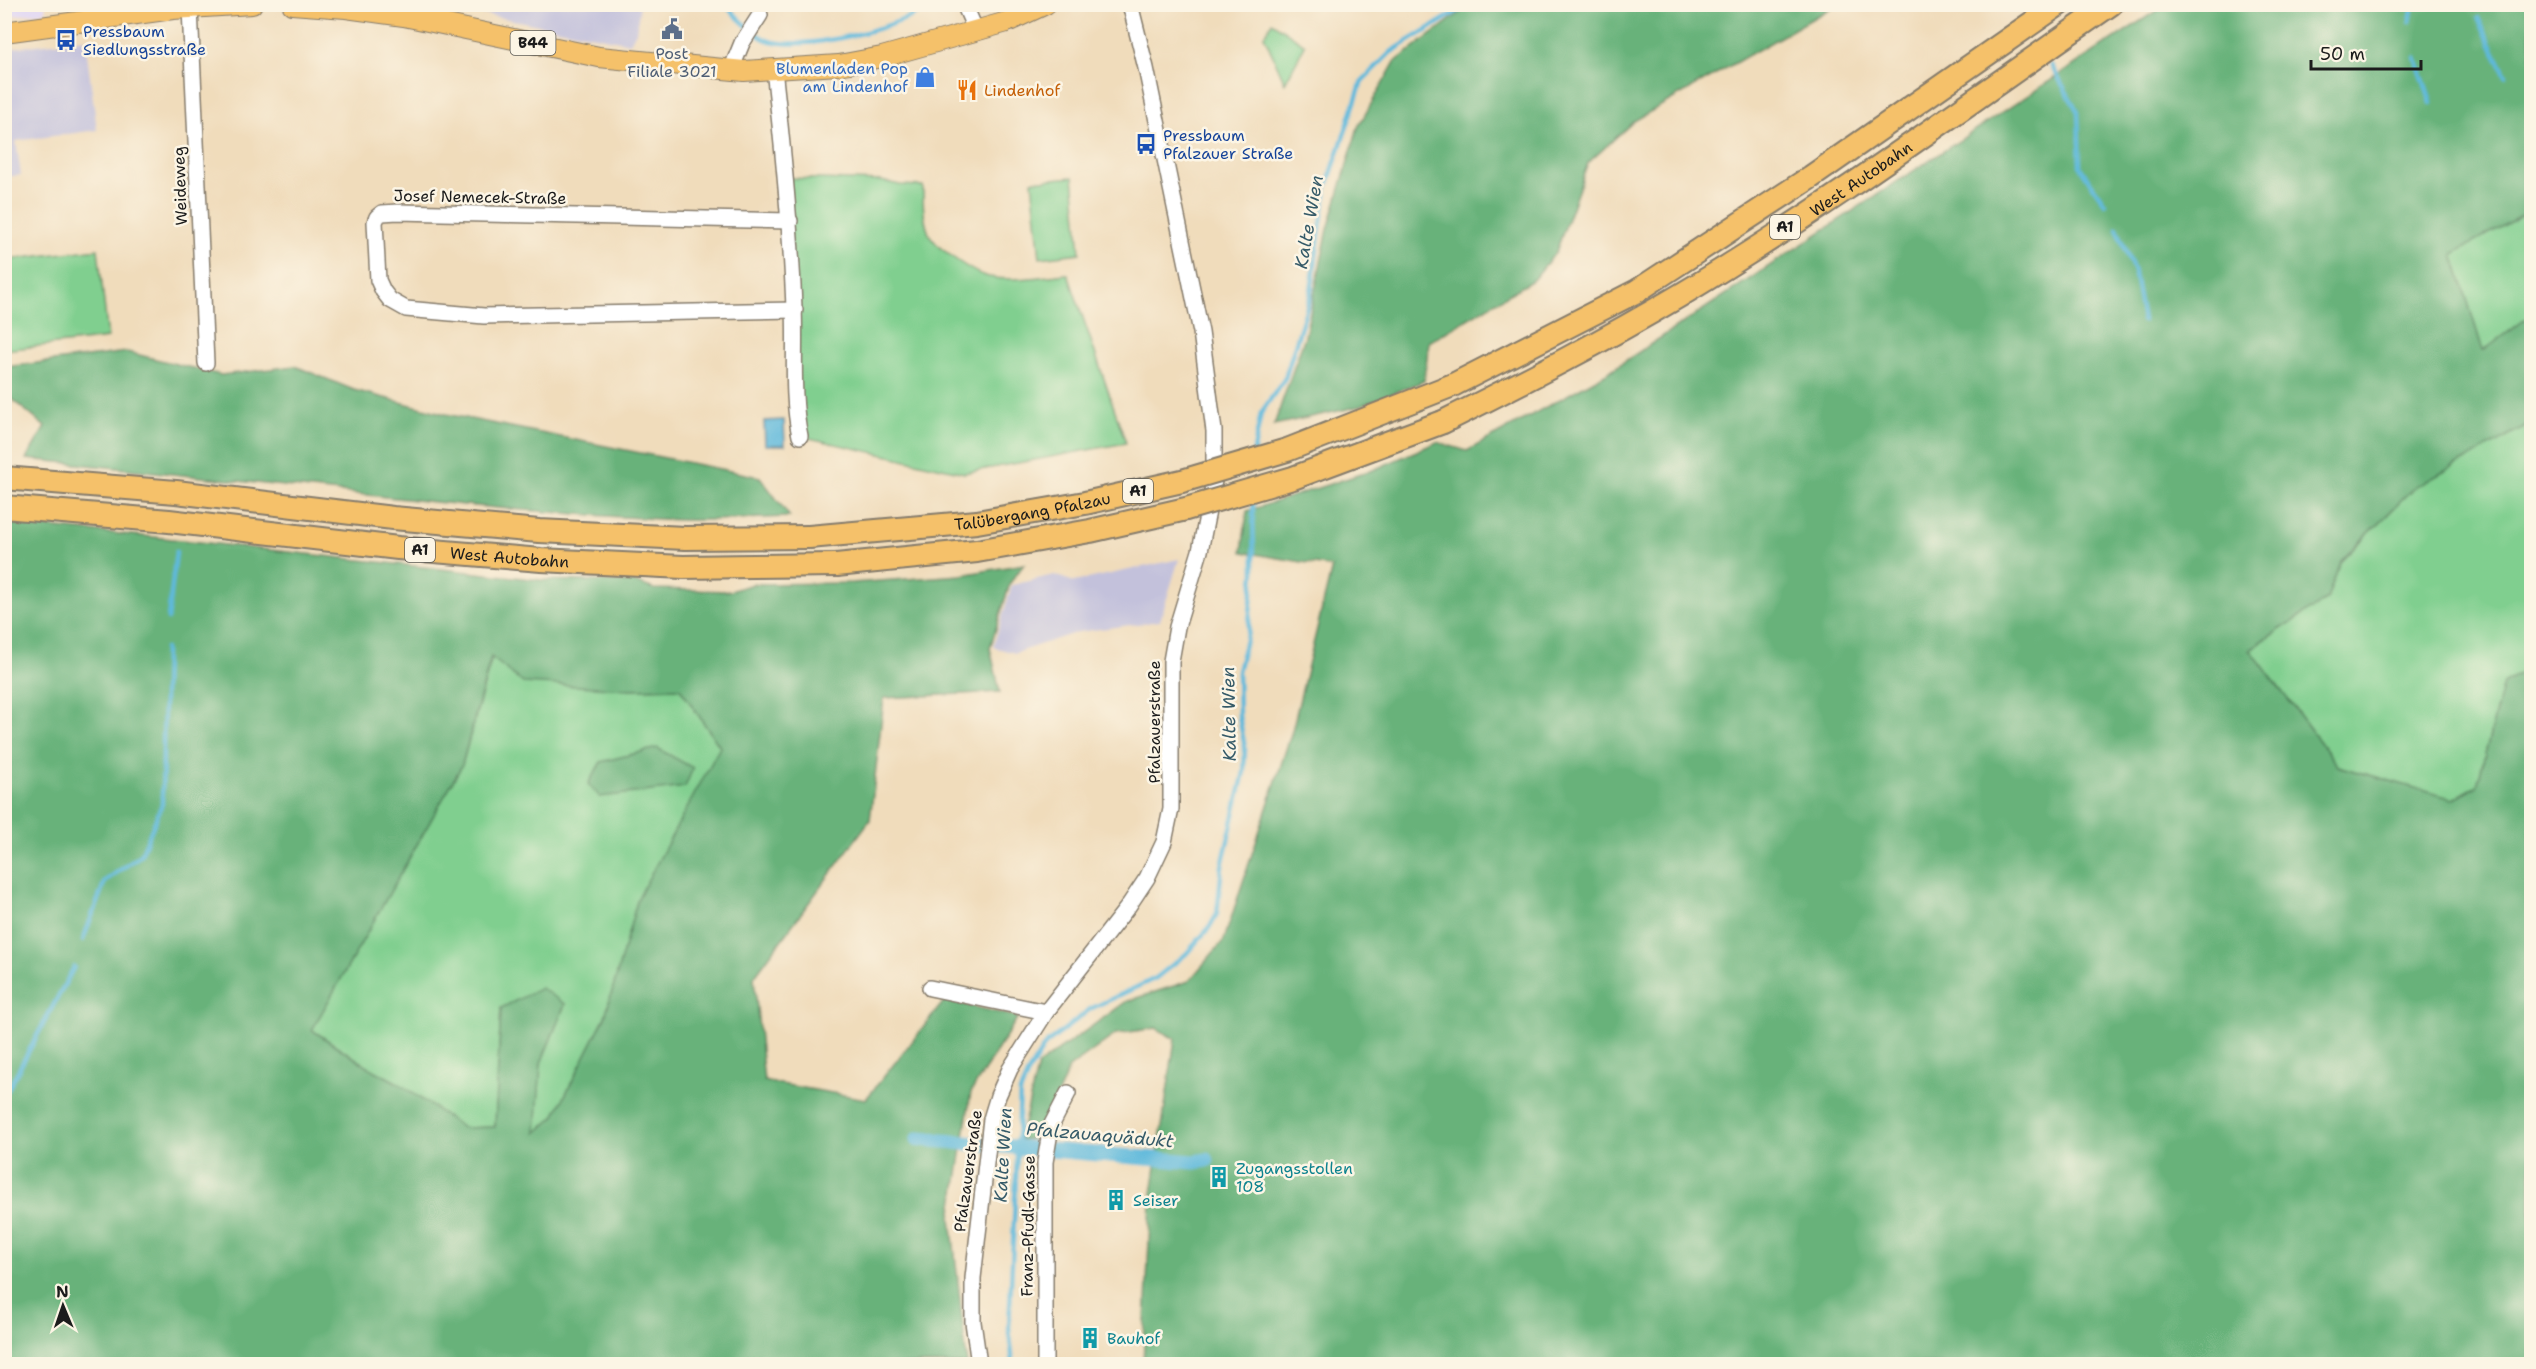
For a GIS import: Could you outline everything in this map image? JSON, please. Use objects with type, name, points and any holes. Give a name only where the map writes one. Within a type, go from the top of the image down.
[{"type":"highway","name":"West Autobahn","points":[[1453,385],[1637,291],[1820,170],[2059,4]]},
{"type":"highway","name":"West Autobahn","points":[[1443,422],[1564,362],[1680,296],[1824,202],[2111,4]]},
{"type":"highway","name":"Talübergang Pfalzau","points":[[809,537],[977,522],[1085,503],[1182,481],[1287,450],[1453,385]]},
{"type":"highway","name":"Talübergang Pfalzau","points":[[836,565],[976,551],[1090,531],[1176,511],[1293,478],[1443,422]]},
{"type":"highway","name":"West Autobahn","points":[[4,478],[176,492],[393,518],[538,531],[685,538],[809,537]]},
{"type":"highway","name":"West Autobahn","points":[[4,507],[169,521],[398,548],[541,560],[683,567],[836,565]]},
{"type":"main road","points":[[4,32],[179,7],[252,4]]},
{"type":"main road","name":"B44","points":[[292,4],[404,16],[599,57],[731,70],[838,65],[882,57],[1007,22],[1046,4]]},
{"type":"street","points":[[964,4],[976,31]]},
{"type":"street","name":"Pfalzauerstraße","points":[[979,1365],[973,1322],[973,1278],[991,1119],[1010,1069],[1046,1012],[1126,908],[1146,878],[1164,842],[1171,809],[1171,661],[1179,620],[1200,551],[1214,481],[1214,431],[1201,332],[1146,68],[1130,4]]},
{"type":"street","name":"Weideweg","points":[[179,7],[206,363]]},
{"type":"street","points":[[731,70],[742,43],[760,15]]},
{"type":"street","points":[[774,69],[790,221],[795,310],[795,412],[800,436]]},
{"type":"street","name":"Josef Nemecek-Straße","points":[[790,221],[398,212],[382,213],[375,222],[378,280],[382,291],[390,300],[406,309],[483,316],[795,310]]},
{"type":"street","points":[[930,988],[1046,1012]]},
{"type":"street","name":"Franz-Pfudl-Gasse","points":[[1045,1365],[1045,1162],[1051,1126],[1068,1093]]},
{"type":"shaded area","points":[[4,5],[45,5],[46,12],[5,17]]},
{"type":"shaded area","points":[[436,5],[640,5],[636,32],[630,43]]},
{"type":"shaded area","points":[[85,39],[97,130],[16,141],[21,175],[5,177],[5,49]]},
{"type":"shaded area","points":[[1179,559],[1160,621],[1078,632],[1015,653],[993,647],[1012,585],[1054,575],[1074,582]]},
{"type":"green space","points":[[1470,5],[1836,5],[1634,121],[1588,163],[1556,252],[1533,280],[1429,342],[1424,381],[1357,407],[1274,425],[1305,336],[1328,229],[1358,127],[1395,62]]},
{"type":"green space","points":[[2165,5],[2531,5],[2531,210],[2453,254],[2483,351],[2531,315],[2531,424],[2414,488],[2340,562],[2327,599],[2250,649],[2338,766],[2453,799],[2477,786],[2503,684],[2531,667],[2531,1364],[1143,1364],[1151,1200],[1175,1039],[1156,1028],[1116,1034],[1069,1068],[1039,1138],[1020,1140],[1038,1065],[1127,1001],[1189,981],[1224,940],[1292,731],[1332,567],[1242,552],[1247,511],[1373,470],[1437,442],[1467,451],[1607,373]]},
{"type":"green space","points":[[1272,22],[1305,45],[1285,83],[1264,36]]},
{"type":"green space","points":[[1073,177],[1080,253],[1040,258],[1032,181]]},
{"type":"green space","points":[[786,178],[881,181],[923,186],[925,220],[931,237],[964,265],[982,275],[999,278],[1019,279],[1068,274],[1126,443],[964,473],[800,436]]},
{"type":"green space","points":[[2531,210],[2531,315],[2483,352],[2453,254]]},
{"type":"green space","points":[[98,249],[108,338],[5,350],[5,260]]},
{"type":"green space","points":[[127,352],[221,375],[295,366],[354,390],[446,414],[760,477],[790,517],[681,520],[599,516],[353,494],[26,459],[45,427],[5,393],[5,367]]},
{"type":"green space","points":[[2531,424],[2531,667],[2503,684],[2477,786],[2453,799],[2338,766],[2250,649],[2327,599],[2340,562],[2414,488]]},
{"type":"green space","points":[[5,523],[164,538],[541,580],[635,582],[654,589],[730,591],[753,584],[852,583],[961,575],[1024,564],[1010,583],[990,648],[1000,692],[884,698],[870,820],[754,977],[764,1081],[866,1099],[945,1000],[1018,1017],[971,1092],[951,1218],[967,1364],[5,1364]],"holes":[[[491,657],[523,683],[630,689],[680,688],[720,747],[638,898],[605,1017],[554,1117],[536,1133],[541,1063],[565,1004],[541,988],[501,1008],[495,1127],[463,1128],[398,1083],[370,1068],[312,1030],[462,765]]]},
{"type":"green space","points":[[492,657],[630,689],[680,688],[721,748],[638,898],[605,1017],[554,1117],[535,1134],[541,1063],[565,1004],[501,1008],[495,1127],[463,1128],[398,1083],[370,1068],[312,1030],[462,765]]},
{"type":"green space","points":[[657,748],[693,768],[685,787],[600,797],[588,784],[601,762]]},
{"type":"water","points":[[784,420],[785,445],[765,445],[764,421]]},
{"type":"waterway","points":[[724,4],[761,37],[783,43],[803,43],[852,36],[900,21],[919,13],[932,4]]},
{"type":"waterway","name":"Kalte Wien","points":[[1253,455],[1261,413],[1285,378],[1310,297],[1326,189],[1362,81],[1391,52],[1469,4]]},
{"type":"waterway","points":[[2410,22],[2413,4]]},
{"type":"waterway","points":[[2478,18],[2506,76]]},
{"type":"waterway","points":[[2416,58],[2431,103]]},
{"type":"waterway","points":[[2051,65],[2078,112],[2080,167],[2105,204]]},
{"type":"waterway","points":[[2117,228],[2135,274],[2143,321]]},
{"type":"waterway","name":"Kalte Wien","points":[[1013,1364],[1009,1328],[1020,1092],[1029,1071],[1045,1045],[1090,1009],[1156,978],[1186,954],[1209,928],[1217,914],[1222,866],[1244,772],[1245,748],[1239,716],[1238,671],[1248,632],[1254,574],[1253,496]]},
{"type":"waterway","points":[[168,619],[176,552]]},
{"type":"waterway","points":[[83,940],[105,881],[141,855],[162,804],[165,649]]},
{"type":"waterway","points":[[4,1097],[74,967]]},
{"type":"waterway","name":"Pfalzauaquädukt","points":[[918,1139],[1194,1162],[1207,1160]]},
{"type":"place","name":"Post Filiale 3021","points":[[672,29]]},
{"type":"place","name":"Pressbaum Siedlungsstraße","points":[[66,40]]},
{"type":"place","name":"Blumenladen Pop am Lindenhof","points":[[925,77]]},
{"type":"place","name":"Lindenhof","points":[[967,90]]},
{"type":"place","name":"Pressbaum Pfalzauer Straße","points":[[1146,144]]},
{"type":"place","name":"Zugangsstollen 108","points":[[1219,1177]]},
{"type":"place","name":"Seiser","points":[[1116,1200]]},
{"type":"place","name":"Bauhof","points":[[1090,1338]]}]
